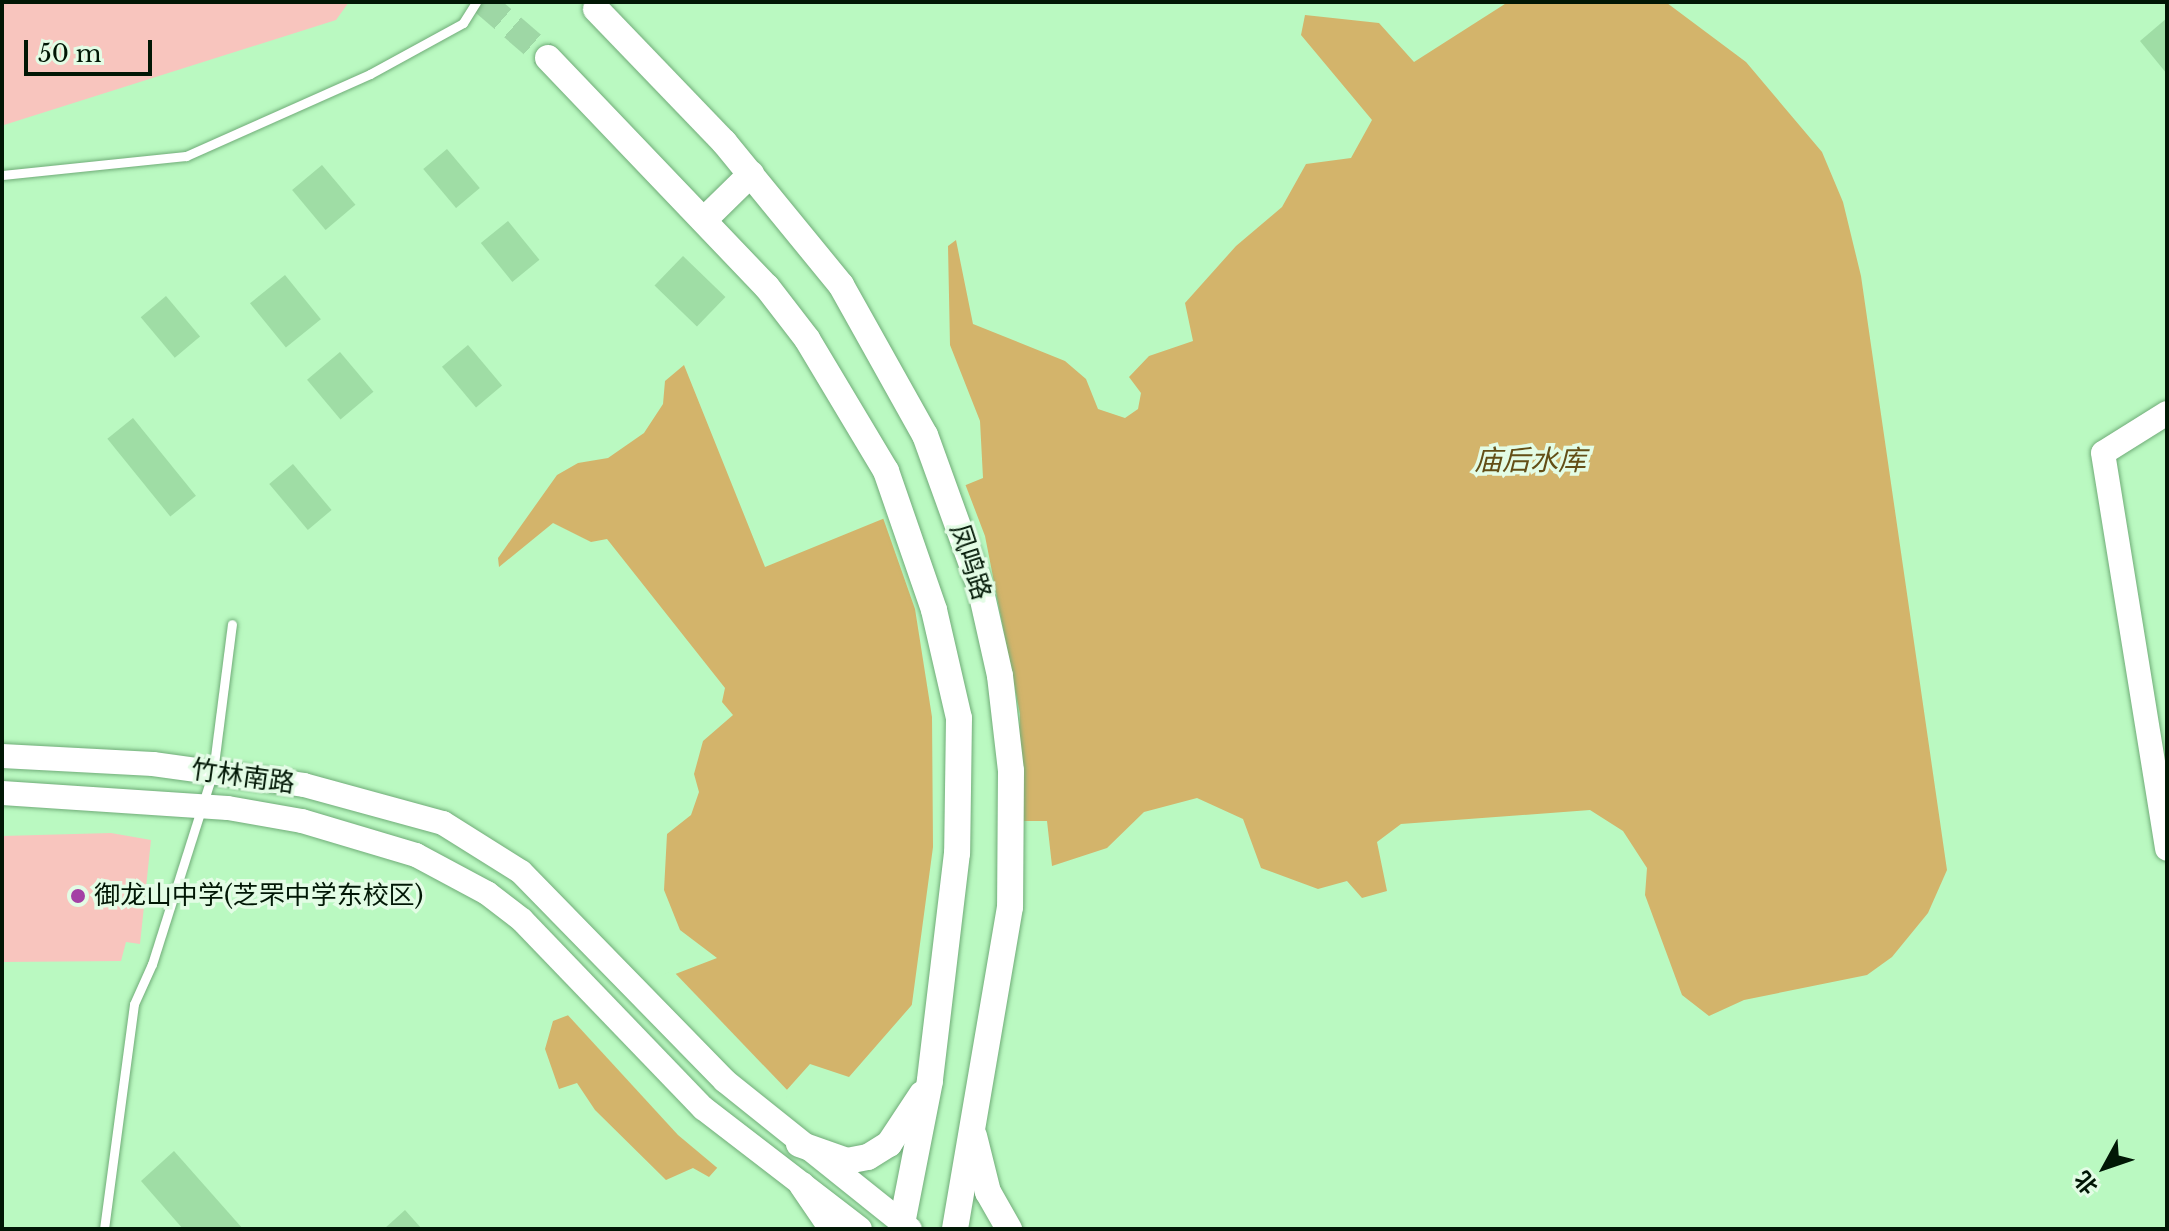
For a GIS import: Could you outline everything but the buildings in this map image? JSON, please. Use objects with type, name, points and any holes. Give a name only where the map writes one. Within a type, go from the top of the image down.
[{"type":"main road","name":"凤鸣路","points":[[596,9],[751,174],[868,327],[925,435],[980,587],[1000,676],[1011,771],[1010,907],[955,1229]]},
{"type":"main road","name":"凤鸣路","points":[[548,58],[704,220],[783,308],[866,430],[906,519],[959,718],[957,853],[930,1081],[904,1228]]},
{"type":"main road","points":[[704,220],[751,174]]},
{"type":"main road","points":[[789,1136],[847,1161],[879,1153],[930,1081]]},
{"type":"main road","points":[[971,1124],[988,1192],[1009,1229]]},
{"type":"main road","points":[[802,1185],[832,1229]]},
{"type":"street","points":[[2167,413],[2103,453],[2167,849]]},
{"type":"street","name":"竹林南路","points":[[2,756],[153,764],[304,785],[409,811],[475,840],[521,872],[725,1081],[789,1136]]},
{"type":"street","name":"竹林南路","points":[[2,793],[200,805],[373,839],[449,872],[522,920],[667,1075],[748,1146],[802,1185]]},
{"type":"street","points":[[789,1136],[904,1228]]},
{"type":"street","points":[[802,1185],[860,1229]]},
{"type":"lane","points":[[2,175],[186,156],[370,74],[463,23],[476,2]]},
{"type":"lane","points":[[104,1229],[134,1004],[152,964],[213,772],[232,624]]},
{"type":"shaded area","points":[[2,2],[349,2],[336,20],[4,125]]},
{"type":"shaded area","name":"御龙山中学(芝罘中学东校区)","points":[[111,833],[151,840],[140,944],[126,942],[121,961],[2,962],[2,836]]},
{"type":"water","name":"庙后水库","points":[[1508,2],[1667,3],[1746,62],[1822,152],[1843,202],[1861,276],[1947,870],[1928,913],[1892,957],[1867,975],[1744,1000],[1709,1016],[1682,995],[1645,895],[1647,868],[1623,831],[1590,810],[1401,824],[1377,842],[1387,891],[1362,898],[1347,881],[1318,889],[1261,868],[1243,819],[1197,798],[1144,812],[1107,848],[1052,866],[1047,821],[1024,821],[966,943],[849,1077],[810,1064],[709,1177],[693,1168],[666,1180],[595,1110],[577,1083],[559,1089],[545,1049],[553,1021],[717,958],[680,930],[664,890],[667,834],[691,815],[699,792],[694,774],[703,741],[733,715],[722,702],[725,688],[607,539],[591,542],[553,523],[499,567],[498,558],[557,475],[578,463],[608,458],[644,433],[663,404],[665,381],[684,365],[765,567],[983,478],[980,421],[950,345],[948,246],[956,240],[973,324],[1065,361],[1086,379],[1098,409],[1125,418],[1138,409],[1141,393],[1129,377],[1149,356],[1193,341],[1185,303],[1236,246],[1282,207],[1306,164],[1351,158],[1372,120],[1301,35],[1305,15],[1379,23],[1414,62]]},
{"type":"pier","points":[[964,481],[985,536],[1020,714],[1016,847],[969,945],[911,1011],[933,847],[932,717],[915,609],[882,515]]},
{"type":"pier","points":[[673,971],[790,1093],[721,1171],[678,1135],[565,1012]]},
{"type":"tunnel","points":[[483,2],[548,58]]},
{"type":"place","name":"御龙山中学(芝罘中学东校区)","points":[[78,896]]}]
